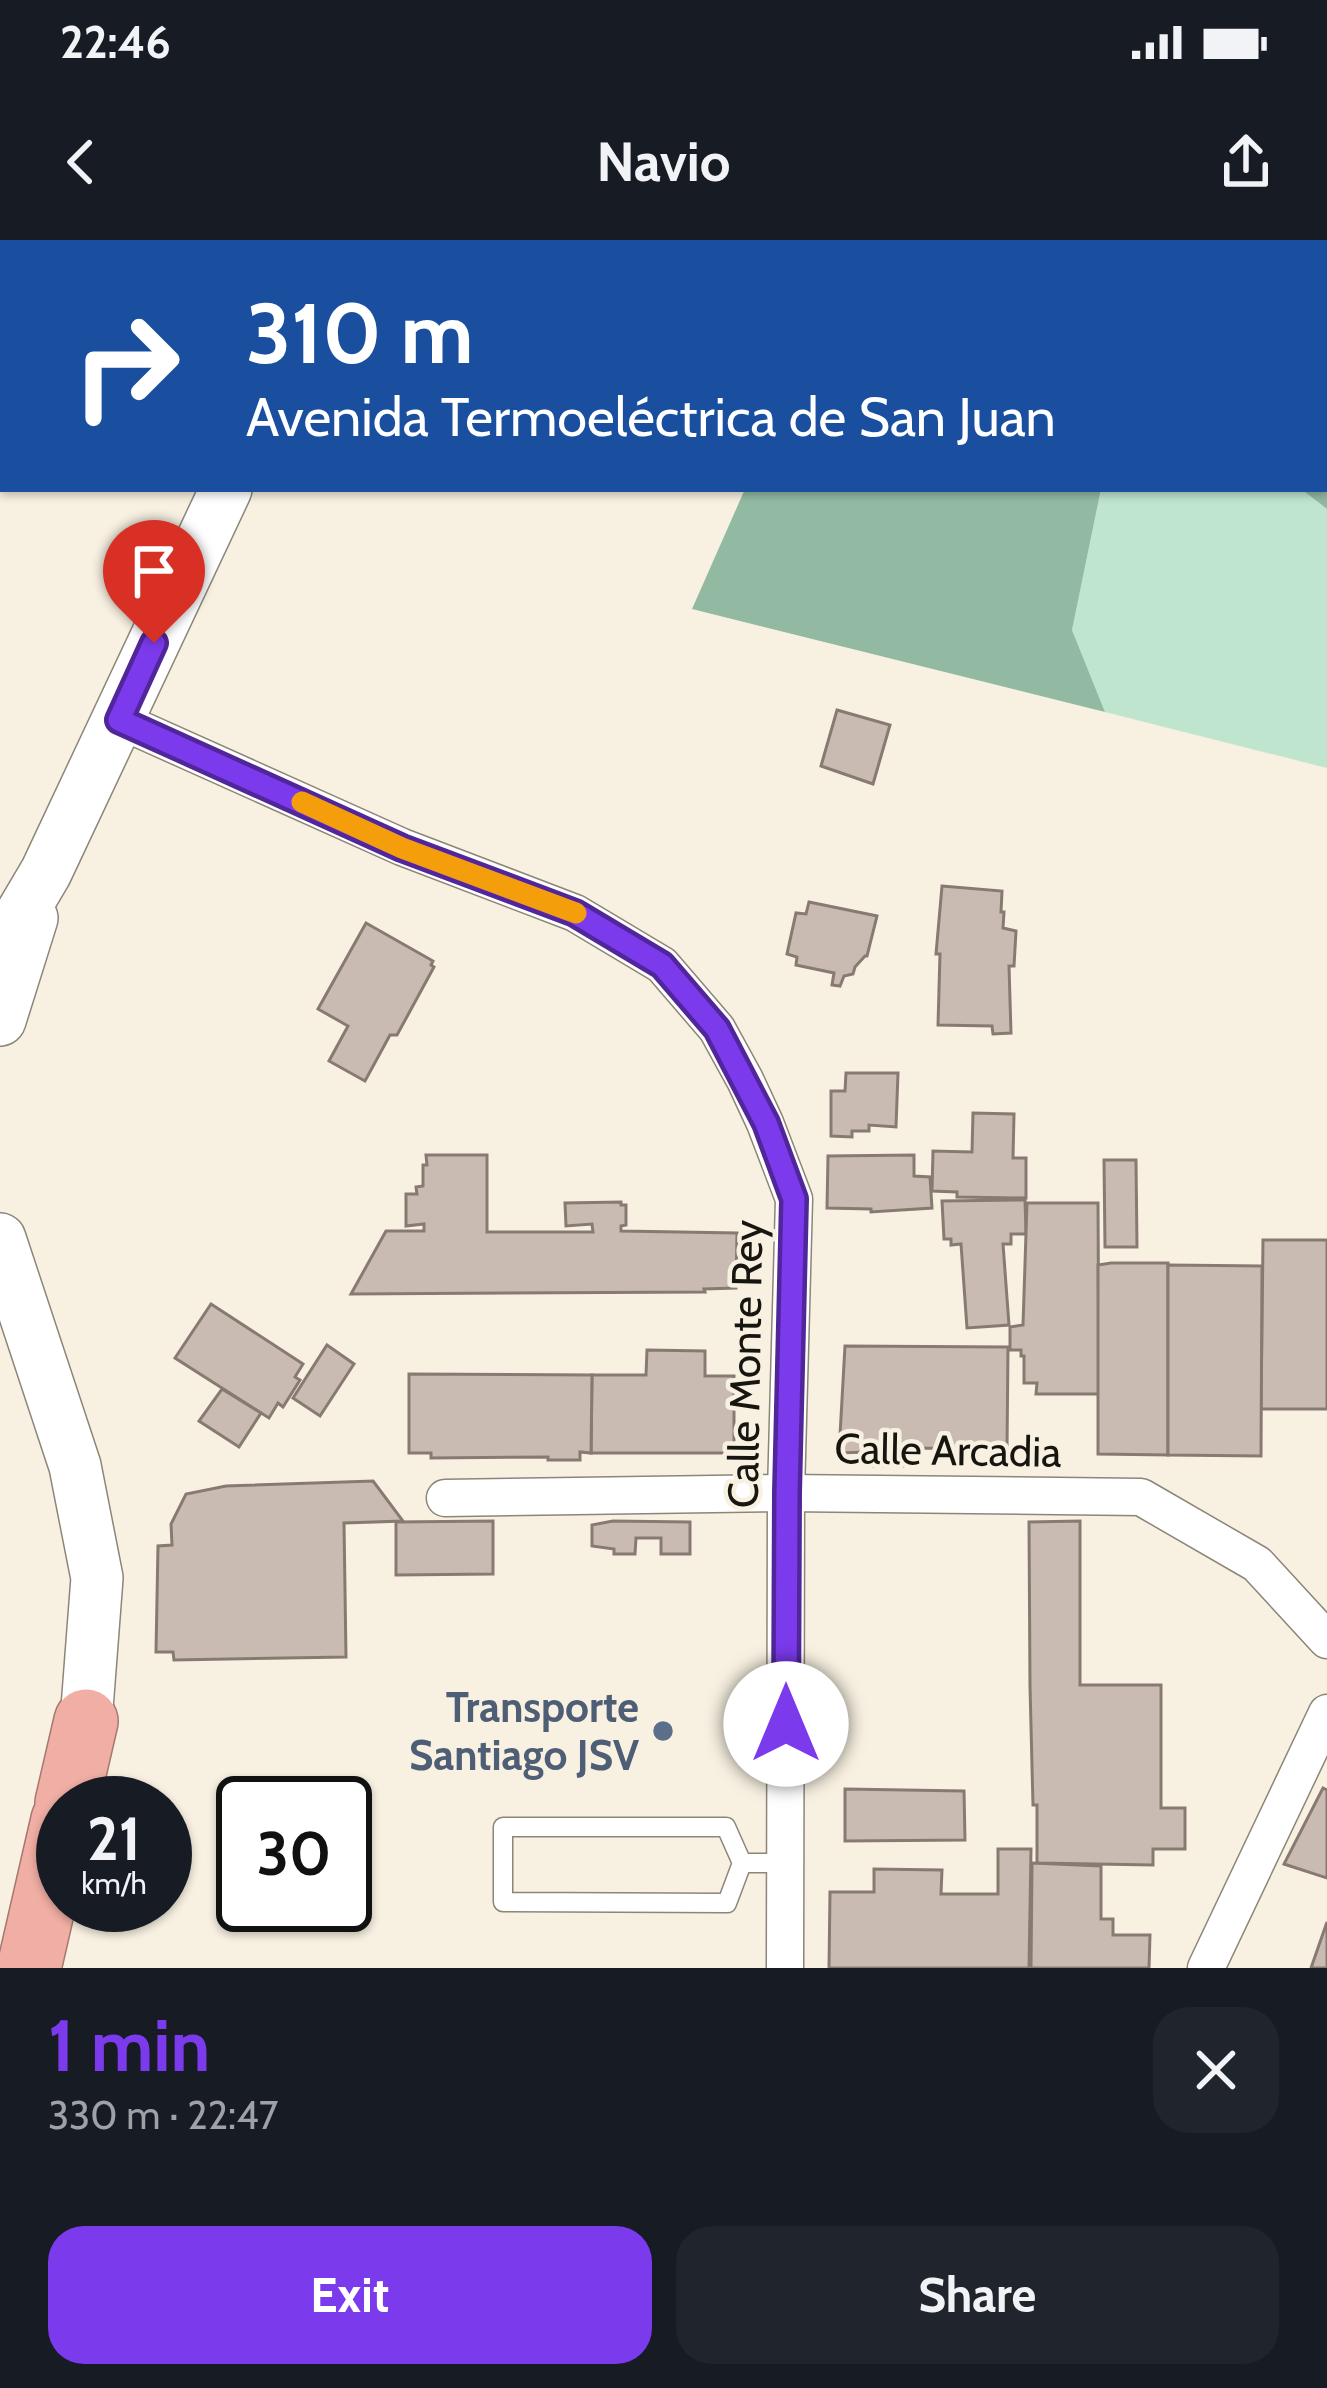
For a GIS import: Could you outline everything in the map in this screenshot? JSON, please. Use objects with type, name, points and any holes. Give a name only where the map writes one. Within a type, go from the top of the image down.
[{"type":"highway","points":[[73,1776],[86,1721]]},
{"type":"highway","points":[[29,1968],[37,1932]]},
{"type":"street","points":[[0,950],[46,872],[225,492]]},
{"type":"street","name":"Calle Monte Rey","points":[[119,720],[402,848],[575,913],[662,965],[717,1029],[766,1123],[794,1199],[785,1968]]},
{"type":"street","points":[[0,1020],[46,872]]},
{"type":"street","points":[[1,1246],[75,1466],[97,1578],[86,1721]]},
{"type":"street","name":"Calle Arcadia","points":[[445,1498],[787,1493],[1141,1497],[1257,1564],[1327,1640]]},
{"type":"street","points":[[1206,1968],[1327,1713]]},
{"type":"lane","points":[[503,1827],[726,1827],[742,1863],[727,1903],[503,1902],[503,1827]]},
{"type":"lane","points":[[742,1863],[785,1863]]},
{"type":"green space","points":[[744,492],[1100,492],[1072,630],[1105,712],[692,609]]},
{"type":"green space","points":[[1100,492],[1305,492],[1327,509],[1327,768],[1105,712],[1072,630]]},
{"type":"green space","points":[[1305,492],[1327,492],[1327,509]]},
{"type":"building","points":[[837,710],[890,725],[873,784],[821,766]]},
{"type":"building","points":[[942,886],[1002,891],[1003,928],[1016,931],[1014,966],[1009,966],[1011,1033],[993,1034],[992,1026],[938,1025],[940,954],[936,954]]},
{"type":"building","points":[[809,902],[877,916],[867,956],[853,974],[844,976],[840,986],[832,985],[834,973],[796,965],[797,957],[787,954],[796,913],[806,914]]},
{"type":"building","points":[[366,923],[433,961],[434,967],[365,1081],[329,1061],[348,1026],[318,1009]]},
{"type":"building","points":[[846,1073],[898,1073],[896,1127],[869,1125],[869,1131],[852,1131],[852,1137],[831,1136],[831,1091],[845,1091]]},
{"type":"building","points":[[973,1113],[1014,1114],[1013,1158],[1026,1158],[1026,1198],[957,1197],[957,1192],[932,1191],[933,1151],[972,1152]]},
{"type":"building","points":[[426,1155],[487,1155],[487,1232],[593,1232],[592,1224],[566,1226],[565,1203],[621,1202],[626,1205],[626,1225],[621,1231],[737,1233],[736,1288],[351,1294],[386,1231],[424,1231],[424,1224],[406,1226],[406,1194],[417,1194],[416,1187],[423,1186]]},
{"type":"building","points":[[914,1155],[914,1176],[930,1177],[932,1208],[871,1212],[827,1208],[828,1156]]},
{"type":"building","points":[[1104,1160],[1136,1160],[1137,1247],[1105,1247]]},
{"type":"building","points":[[1025,1200],[1026,1234],[1011,1234],[1011,1244],[1003,1244],[1009,1325],[967,1328],[961,1244],[951,1245],[951,1239],[944,1239],[942,1201]]},
{"type":"building","points":[[1027,1203],[1098,1203],[1099,1394],[1036,1394],[1037,1383],[1024,1383],[1021,1350],[1010,1350],[1010,1327],[1023,1325]]},
{"type":"building","points":[[1263,1240],[1327,1240],[1327,1409],[1261,1409]]},
{"type":"building","points":[[1168,1263],[1168,1455],[1098,1454],[1098,1265]]},
{"type":"building","points":[[1168,1265],[1262,1266],[1261,1456],[1168,1455]]},
{"type":"building","points":[[211,1304],[303,1364],[295,1377],[300,1380],[283,1407],[278,1403],[269,1418],[175,1358]]},
{"type":"building","points":[[327,1345],[354,1364],[320,1416],[293,1398]]},
{"type":"building","points":[[845,1346],[1008,1347],[1007,1449],[903,1448],[903,1466],[867,1466],[867,1452],[839,1453]]},
{"type":"building","points":[[647,1350],[705,1351],[705,1376],[734,1376],[734,1453],[591,1453],[592,1375],[646,1375]]},
{"type":"building","points":[[409,1374],[592,1375],[591,1453],[580,1452],[580,1460],[548,1460],[431,1458],[431,1453],[409,1453]]},
{"type":"building","points":[[222,1389],[261,1413],[239,1447],[199,1421]]},
{"type":"building","points":[[373,1481],[403,1521],[344,1523],[346,1657],[174,1660],[173,1652],[156,1652],[158,1546],[172,1545],[171,1524],[186,1494],[226,1486]]},
{"type":"building","points":[[493,1521],[493,1574],[396,1575],[396,1522]]},
{"type":"building","points":[[1080,1521],[1080,1685],[1161,1685],[1161,1808],[1185,1808],[1185,1849],[1153,1849],[1153,1865],[1037,1863],[1029,1522]]},
{"type":"building","points":[[690,1522],[690,1554],[661,1554],[661,1538],[636,1538],[635,1554],[614,1554],[614,1549],[592,1546],[592,1525]]},
{"type":"building","points":[[1323,1788],[1327,1790],[1327,1878],[1284,1864]]},
{"type":"building","points":[[845,1789],[964,1791],[965,1840],[845,1841]]},
{"type":"building","points":[[998,1849],[1031,1849],[1029,1968],[829,1968],[830,1892],[874,1892],[874,1869],[942,1870],[941,1894],[998,1894]]},
{"type":"building","points":[[1032,1863],[1101,1866],[1101,1919],[1113,1919],[1113,1935],[1150,1935],[1149,1968],[1031,1968]]},
{"type":"building","points":[[1327,1922],[1327,1968],[1311,1968]]},
{"type":"slow traffic","points":[[302,802],[402,848],[576,913]]},
{"type":"place","name":"Transporte Santiago JSV","points":[[663,1731]]},
{"type":"route","points":[[154,643],[119,720],[402,848],[575,913],[662,965],[717,1029],[766,1123],[794,1199],[786,1724]]}]
